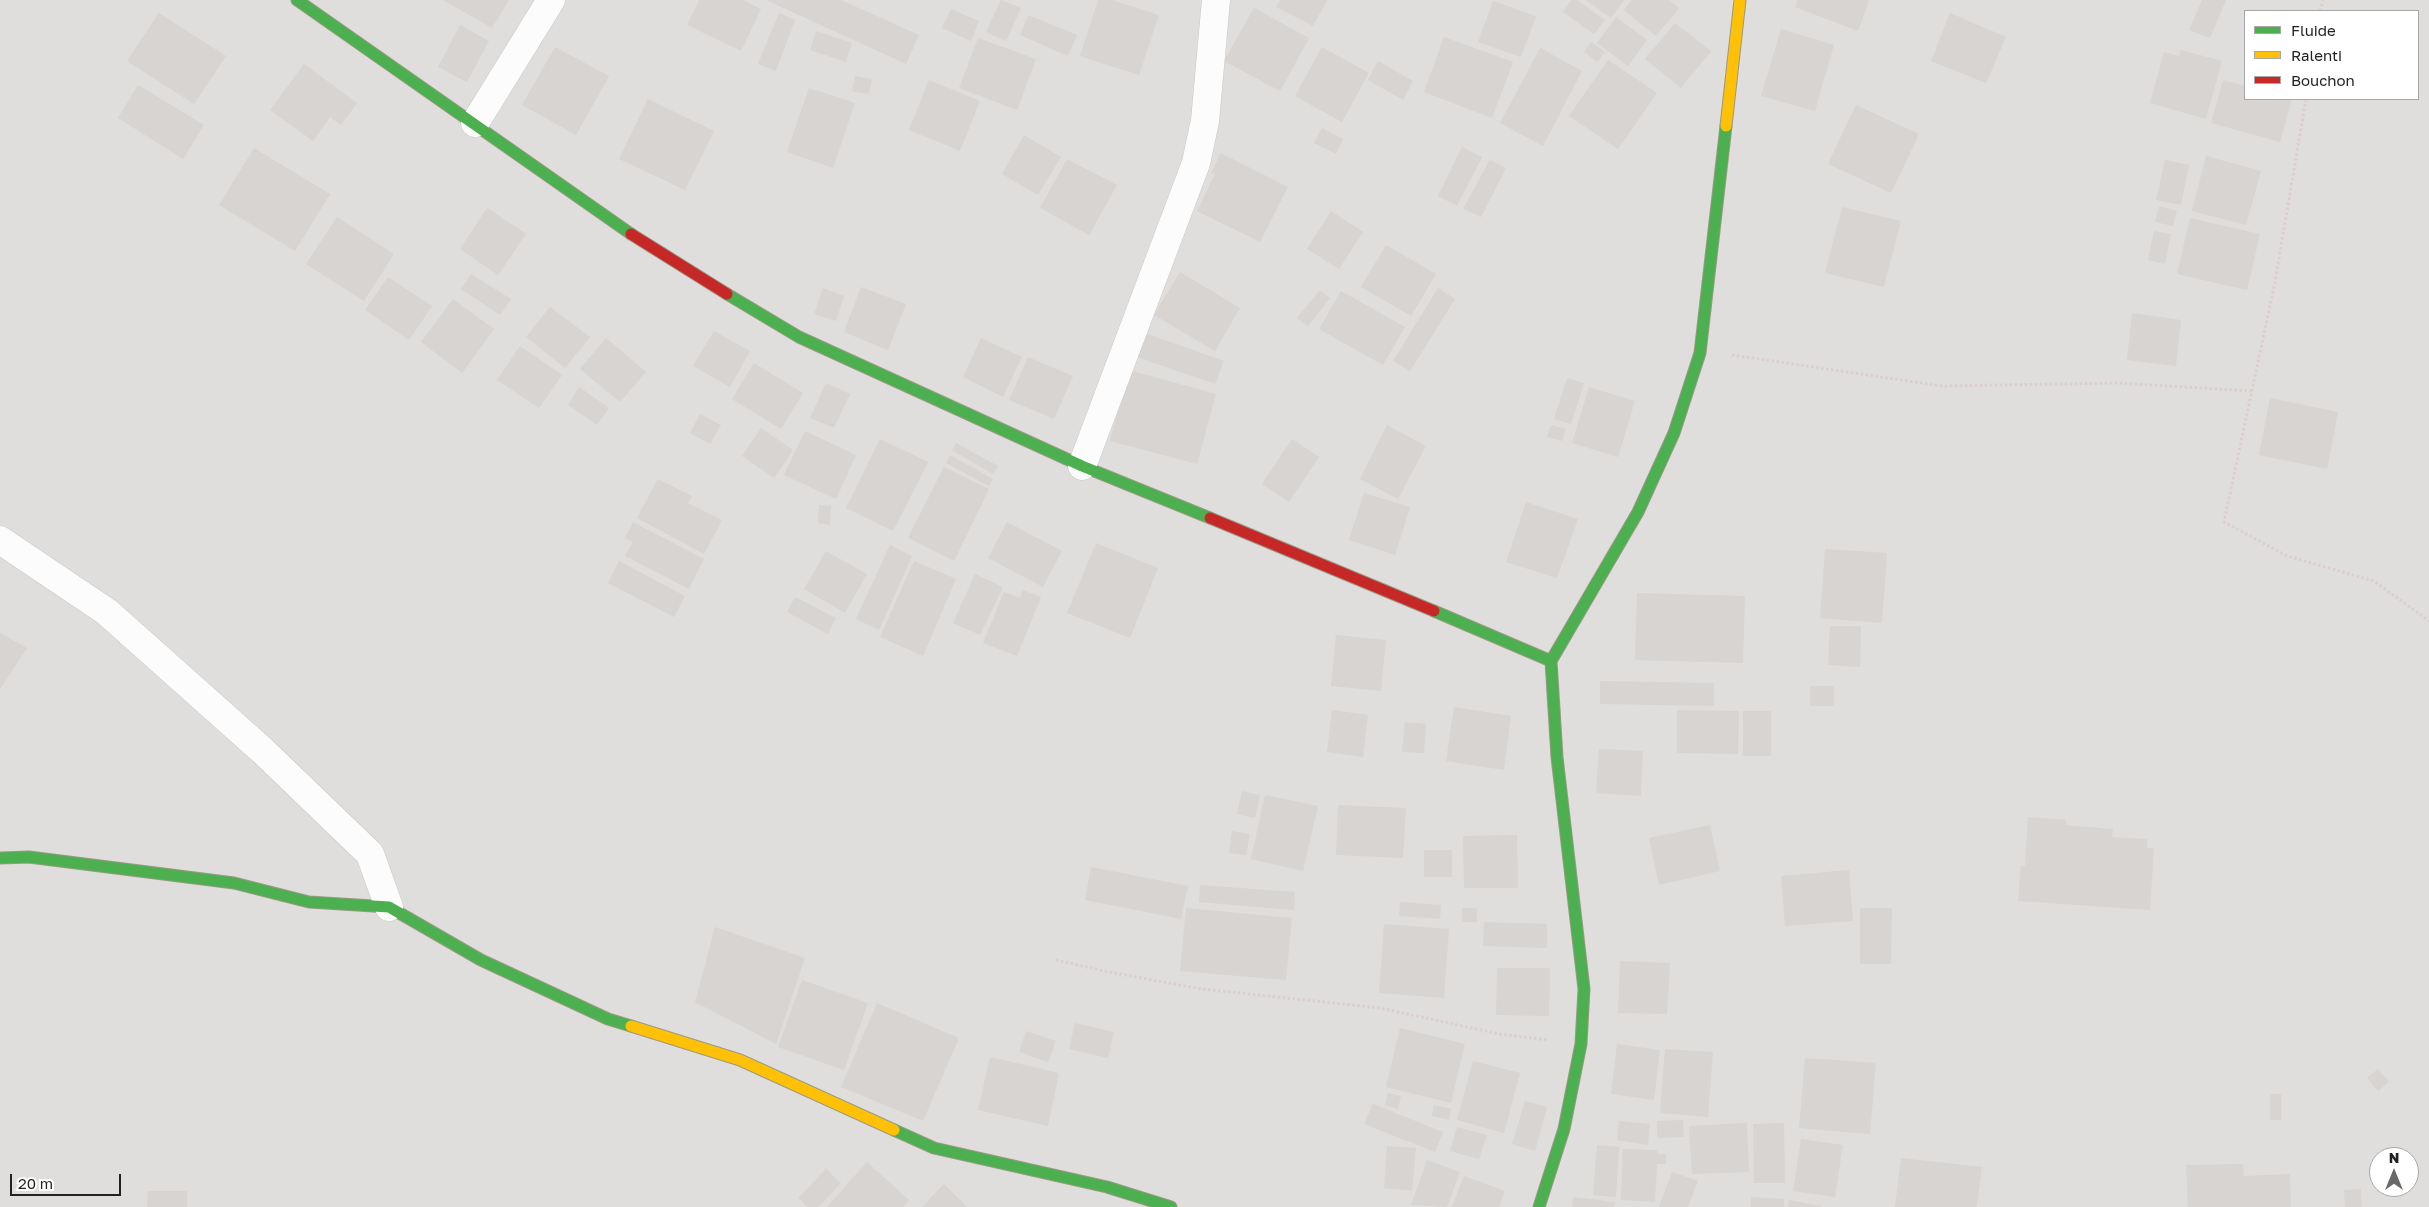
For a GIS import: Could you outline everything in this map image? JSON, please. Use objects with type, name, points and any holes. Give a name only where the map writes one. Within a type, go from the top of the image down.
[{"type":"street","points":[[297,0],[475,123],[608,219],[682,267],[800,337],[1082,466],[1291,550],[1551,661]]},
{"type":"street","points":[[475,123],[551,0]]},
{"type":"street","points":[[1082,466],[1196,163],[1205,121],[1216,0]]},
{"type":"street","points":[[1539,1207],[1564,1129],[1581,1044],[1584,989],[1557,757],[1551,661],[1638,512],[1674,433],[1700,353],[1740,0]]},
{"type":"street","points":[[0,540],[107,612],[263,751],[370,854],[389,907]]},
{"type":"street","points":[[0,858],[29,857],[234,883],[309,902],[389,907],[481,960],[608,1019],[740,1060],[934,1148],[1107,1187],[1171,1207]]},
{"type":"path","points":[[2306,100],[2275,282],[2224,522],[2287,556],[2374,581],[2429,620]]},
{"type":"path","points":[[1700,353],[1742,355],[1942,386],[2118,383],[2251,391]]},
{"type":"path","points":[[1056,960],[1202,989],[1380,1008],[1499,1034],[1581,1044]]},
{"type":"shaded area","points":[[0,0],[2429,0],[2429,1207],[0,1207]]},
{"type":"building","points":[[443,0],[509,0],[492,28]]},
{"type":"building","points":[[699,0],[743,0],[761,9],[741,51],[687,25]]},
{"type":"building","points":[[766,0],[841,0],[919,35],[906,64]]},
{"type":"building","points":[[1001,0],[1021,8],[1006,41],[986,32]]},
{"type":"building","points":[[1098,0],[1112,0],[1159,15],[1139,75],[1080,56]]},
{"type":"building","points":[[1280,0],[1327,0],[1313,26],[1276,7]]},
{"type":"building","points":[[1571,0],[1577,0],[1605,20],[1594,34],[1563,12]]},
{"type":"building","points":[[1586,0],[1624,0],[1611,18]]},
{"type":"building","points":[[1632,0],[1669,0],[1679,8],[1656,36],[1624,10]]},
{"type":"building","points":[[1798,0],[1869,0],[1858,31],[1795,7]]},
{"type":"building","points":[[2202,0],[2226,0],[2210,38],[2189,30]]},
{"type":"building","points":[[1493,1],[1536,16],[1521,57],[1478,42]]},
{"type":"building","points":[[1254,8],[1309,38],[1280,91],[1224,61]]},
{"type":"building","points":[[951,9],[979,21],[971,41],[942,28]]},
{"type":"building","points":[[159,13],[226,56],[194,104],[127,61]]},
{"type":"building","points":[[779,13],[795,20],[776,71],[758,64]]},
{"type":"building","points":[[1950,13],[2006,37],[1986,83],[1931,61]]},
{"type":"building","points":[[1028,15],[1077,35],[1068,56],[1020,35]]},
{"type":"building","points":[[1616,17],[1647,40],[1628,66],[1597,43]]},
{"type":"building","points":[[1675,23],[1711,51],[1681,88],[1645,59]]},
{"type":"building","points":[[460,25],[489,41],[467,82],[438,67]]},
{"type":"building","points":[[1781,29],[1834,45],[1815,111],[1761,96]]},
{"type":"building","points":[[816,31],[852,43],[846,62],[810,50]]},
{"type":"building","points":[[1444,37],[1513,62],[1492,118],[1424,92]]},
{"type":"building","points":[[978,38],[1036,59],[1017,110],[959,88]]},
{"type":"building","points":[[1591,42],[1605,52],[1597,62],[1584,52]]},
{"type":"building","points":[[555,47],[609,76],[576,135],[522,105]]},
{"type":"building","points":[[1322,47],[1369,73],[1342,122],[1295,96]]},
{"type":"building","points":[[1540,48],[1582,71],[1543,146],[1500,123]]},
{"type":"building","points":[[2181,50],[2222,61],[2206,119],[2150,103],[2164,52],[2179,56]]},
{"type":"building","points":[[1608,60],[1657,93],[1618,149],[1569,116]]},
{"type":"building","points":[[1378,61],[1413,81],[1403,100],[1368,80]]},
{"type":"building","points":[[304,64],[357,103],[341,125],[330,117],[313,141],[270,110]]},
{"type":"building","points":[[855,76],[872,79],[869,94],[852,91]]},
{"type":"building","points":[[929,80],[980,101],[960,151],[909,130]]},
{"type":"building","points":[[2223,80],[2244,86],[2244,100],[2292,100],[2280,142],[2211,123]]},
{"type":"building","points":[[138,85],[204,125],[183,159],[118,118]]},
{"type":"building","points":[[809,88],[855,103],[833,168],[787,152]]},
{"type":"building","points":[[648,99],[714,131],[685,190],[619,159]]},
{"type":"building","points":[[1856,105],[1919,134],[1891,193],[1828,164]]},
{"type":"building","points":[[1322,128],[1343,139],[1336,154],[1314,143]]},
{"type":"building","points":[[1024,135],[1061,157],[1038,195],[1002,174]]},
{"type":"building","points":[[1462,147],[1482,157],[1457,206],[1438,196]]},
{"type":"building","points":[[254,148],[330,194],[295,251],[219,205]]},
{"type":"building","points":[[1221,153],[1288,187],[1260,242],[1197,211],[1215,174],[1211,173]]},
{"type":"building","points":[[2206,156],[2261,171],[2246,225],[2192,211]]},
{"type":"building","points":[[1067,159],[1117,185],[1089,235],[1040,208]]},
{"type":"building","points":[[1490,160],[1506,168],[1481,217],[1463,209]]},
{"type":"building","points":[[2165,160],[2189,165],[2181,205],[2156,200]]},
{"type":"building","points":[[2159,206],[2177,211],[2173,226],[2155,222]]},
{"type":"building","points":[[1842,207],[1901,221],[1884,287],[1825,273]]},
{"type":"building","points":[[487,208],[526,234],[498,275],[460,249]]},
{"type":"building","points":[[1331,211],[1363,232],[1339,269],[1307,249]]},
{"type":"building","points":[[337,217],[394,254],[364,301],[306,264]]},
{"type":"building","points":[[2190,218],[2260,234],[2247,290],[2177,274]]},
{"type":"building","points":[[2154,231],[2171,234],[2165,264],[2148,260]]},
{"type":"building","points":[[1386,245],[1436,274],[1411,316],[1361,287]]},
{"type":"building","points":[[1180,272],[1240,308],[1215,351],[1154,315]]},
{"type":"building","points":[[471,274],[511,299],[500,315],[461,289]]},
{"type":"building","points":[[388,277],[432,306],[409,340],[365,310]]},
{"type":"building","points":[[861,287],[906,304],[888,350],[844,332]]},
{"type":"building","points":[[823,288],[844,296],[836,321],[814,314]]},
{"type":"building","points":[[1438,288],[1455,299],[1410,371],[1393,361]]},
{"type":"building","points":[[1320,290],[1330,298],[1308,326],[1297,318]]},
{"type":"building","points":[[1341,291],[1405,327],[1383,365],[1319,329]]},
{"type":"building","points":[[453,299],[494,329],[462,373],[421,342]]},
{"type":"building","points":[[550,307],[590,337],[565,368],[526,337]]},
{"type":"building","points":[[2132,313],[2181,320],[2176,366],[2127,360]]},
{"type":"building","points":[[714,331],[750,351],[730,387],[693,366]]},
{"type":"building","points":[[1145,333],[1224,361],[1215,384],[1137,357]]},
{"type":"building","points":[[606,338],[646,372],[620,402],[580,369]]},
{"type":"building","points":[[981,338],[1022,357],[1003,397],[963,377]]},
{"type":"building","points":[[520,346],[562,375],[539,408],[497,380]]},
{"type":"building","points":[[1028,357],[1073,376],[1054,419],[1009,400]]},
{"type":"building","points":[[754,363],[803,393],[781,429],[732,399]]},
{"type":"building","points":[[1129,370],[1216,394],[1197,464],[1110,441]]},
{"type":"building","points":[[1567,378],[1584,383],[1571,424],[1554,419]]},
{"type":"building","points":[[826,383],[850,394],[834,428],[810,418]]},
{"type":"building","points":[[579,387],[609,408],[597,425],[568,405]]},
{"type":"building","points":[[1589,387],[1635,401],[1618,457],[1572,443]]},
{"type":"building","points":[[2270,398],[2338,412],[2327,469],[2259,455]]},
{"type":"building","points":[[700,414],[721,425],[710,444],[690,433]]},
{"type":"building","points":[[1387,425],[1426,446],[1398,499],[1360,479]]},
{"type":"building","points":[[1551,425],[1566,429],[1562,441],[1547,437]]},
{"type":"building","points":[[761,428],[793,450],[774,478],[742,456]]},
{"type":"building","points":[[805,431],[856,455],[836,499],[784,475]]},
{"type":"building","points":[[880,439],[928,462],[893,531],[846,508]]},
{"type":"building","points":[[1292,439],[1319,457],[1289,502],[1262,484]]},
{"type":"building","points":[[956,443],[998,466],[993,474],[952,450]]},
{"type":"building","points":[[950,455],[993,479],[989,486],[946,463]]},
{"type":"building","points":[[944,467],[989,489],[954,561],[908,538]]},
{"type":"building","points":[[658,479],[692,496],[688,503],[722,520],[704,554],[637,518]]},
{"type":"building","points":[[1364,493],[1410,507],[1395,555],[1349,540]]},
{"type":"building","points":[[1526,502],[1578,519],[1557,578],[1506,562]]},
{"type":"building","points":[[819,505],[831,506],[830,525],[818,523]]},
{"type":"building","points":[[633,522],[704,559],[689,589],[625,556],[633,542],[625,538]]},
{"type":"building","points":[[1007,522],[1062,551],[1043,587],[988,558]]},
{"type":"building","points":[[1096,543],[1158,568],[1130,638],[1067,613]]},
{"type":"building","points":[[890,545],[912,556],[879,630],[856,619]]},
{"type":"building","points":[[1825,549],[1887,553],[1882,623],[1820,618]]},
{"type":"building","points":[[826,551],[867,574],[845,613],[804,589]]},
{"type":"building","points":[[619,561],[685,596],[674,617],[608,583]]},
{"type":"building","points":[[914,561],[956,579],[923,656],[880,637]]},
{"type":"building","points":[[975,574],[1003,587],[980,635],[953,623]]},
{"type":"building","points":[[1023,590],[1041,597],[1017,656],[983,643],[1004,592],[1020,598]]},
{"type":"building","points":[[1637,593],[1745,596],[1743,663],[1635,660]]},
{"type":"building","points":[[795,597],[836,618],[828,634],[787,612]]},
{"type":"building","points":[[1830,626],[1861,626],[1860,667],[1828,665]]},
{"type":"building","points":[[0,633],[27,648],[0,689]]},
{"type":"building","points":[[1336,635],[1386,640],[1381,691],[1331,686]]},
{"type":"building","points":[[1600,681],[1714,683],[1714,706],[1600,704]]},
{"type":"building","points":[[1810,686],[1834,686],[1834,706],[1810,706]]},
{"type":"building","points":[[1454,707],[1511,716],[1504,770],[1446,761]]},
{"type":"building","points":[[1332,710],[1368,715],[1363,757],[1327,752]]},
{"type":"building","points":[[1677,710],[1739,711],[1738,754],[1677,753]]},
{"type":"building","points":[[1743,711],[1771,711],[1771,756],[1743,756]]},
{"type":"building","points":[[1405,722],[1426,724],[1424,753],[1402,752]]},
{"type":"building","points":[[1599,749],[1643,751],[1641,796],[1596,793]]},
{"type":"building","points":[[1242,791],[1260,795],[1255,818],[1237,814]]},
{"type":"building","points":[[1265,795],[1318,806],[1303,871],[1251,859]]},
{"type":"building","points":[[1338,805],[1406,808],[1403,858],[1336,855]]},
{"type":"building","points":[[2028,817],[2066,820],[2066,825],[2113,829],[2112,837],[2147,839],[2147,848],[2154,848],[2150,910],[2018,901],[2021,866],[2025,866]]},
{"type":"building","points":[[1710,825],[1720,871],[1659,885],[1649,838]]},
{"type":"building","points":[[1232,831],[1250,834],[1246,855],[1229,853]]},
{"type":"building","points":[[1517,835],[1518,888],[1464,888],[1463,836]]},
{"type":"building","points":[[1424,850],[1452,850],[1452,877],[1424,877]]},
{"type":"building","points":[[1091,867],[1188,886],[1181,919],[1085,900]]},
{"type":"building","points":[[1849,870],[1853,921],[1785,926],[1781,876]]},
{"type":"building","points":[[1200,885],[1295,892],[1294,910],[1199,902]]},
{"type":"building","points":[[1400,902],[1441,905],[1440,919],[1399,916]]},
{"type":"building","points":[[1186,908],[1292,918],[1286,980],[1180,971]]},
{"type":"building","points":[[1462,908],[1477,908],[1477,922],[1462,922]]},
{"type":"building","points":[[1860,908],[1892,908],[1891,964],[1860,964]]},
{"type":"building","points":[[1484,922],[1547,924],[1547,948],[1483,946]]},
{"type":"building","points":[[1384,924],[1449,929],[1444,998],[1379,993]]},
{"type":"building","points":[[715,927],[805,958],[776,1044],[695,1002]]},
{"type":"building","points":[[1620,961],[1670,963],[1667,1014],[1618,1013]]},
{"type":"building","points":[[1497,968],[1550,968],[1549,1016],[1496,1015]]},
{"type":"building","points":[[802,980],[868,1003],[844,1070],[778,1047]]},
{"type":"building","points":[[877,1003],[959,1038],[923,1121],[841,1087]]},
{"type":"building","points":[[1075,1023],[1114,1032],[1108,1058],[1069,1049]]},
{"type":"building","points":[[1400,1028],[1465,1044],[1451,1103],[1386,1087]]},
{"type":"building","points":[[1026,1031],[1056,1041],[1048,1062],[1019,1052]]},
{"type":"building","points":[[1617,1044],[1660,1050],[1654,1100],[1611,1094]]},
{"type":"building","points":[[1665,1049],[1713,1052],[1708,1117],[1660,1113]]},
{"type":"building","points":[[990,1057],[1059,1073],[1048,1126],[978,1110]]},
{"type":"building","points":[[1805,1058],[1876,1063],[1870,1134],[1799,1128]]},
{"type":"building","points":[[1473,1061],[1520,1073],[1504,1133],[1457,1120]]},
{"type":"building","points":[[2378,1069],[2389,1082],[2378,1091],[2367,1078]]},
{"type":"building","points":[[1388,1093],[1401,1096],[1398,1109],[1385,1105]]},
{"type":"building","points":[[2270,1094],[2281,1094],[2281,1120],[2270,1120]]},
{"type":"building","points":[[1525,1101],[1547,1107],[1535,1151],[1512,1144]]},
{"type":"building","points":[[1373,1104],[1443,1132],[1435,1152],[1364,1124]]},
{"type":"building","points":[[1434,1105],[1451,1109],[1449,1120],[1432,1116]]},
{"type":"building","points":[[1683,1120],[1684,1137],[1657,1138],[1657,1121]]},
{"type":"building","points":[[1619,1121],[1650,1124],[1648,1145],[1617,1140]]},
{"type":"building","points":[[1747,1123],[1749,1172],[1692,1174],[1689,1126]]},
{"type":"building","points":[[1784,1123],[1785,1183],[1754,1183],[1753,1124]]},
{"type":"building","points":[[1457,1127],[1487,1135],[1479,1159],[1450,1151]]},
{"type":"building","points":[[1801,1139],[1843,1145],[1835,1197],[1793,1191]]},
{"type":"building","points":[[1597,1145],[1619,1147],[1616,1197],[1593,1195]]},
{"type":"building","points":[[1387,1146],[1416,1148],[1412,1191],[1384,1188]]},
{"type":"building","points":[[1623,1149],[1657,1150],[1657,1154],[1666,1154],[1666,1164],[1657,1164],[1655,1202],[1621,1200]]},
{"type":"building","points":[[1901,1158],[1982,1167],[1977,1207],[1895,1207]]},
{"type":"building","points":[[1427,1160],[1460,1172],[1447,1207],[1411,1205]]},
{"type":"building","points":[[867,1162],[909,1200],[903,1207],[827,1207]]},
{"type":"building","points":[[2243,1164],[2244,1176],[2290,1174],[2291,1207],[2188,1207],[2186,1165]]},
{"type":"building","points":[[826,1169],[841,1183],[818,1207],[808,1207],[798,1198]]},
{"type":"building","points":[[1672,1172],[1698,1181],[1688,1207],[1659,1207]]},
{"type":"building","points":[[1464,1176],[1505,1191],[1499,1207],[1452,1207]]},
{"type":"building","points":[[944,1184],[967,1207],[922,1207]]},
{"type":"building","points":[[2361,1189],[2362,1207],[2345,1207],[2344,1190]]},
{"type":"building","points":[[148,1191],[187,1191],[187,1207],[147,1207]]},
{"type":"building","points":[[1573,1197],[1615,1202],[1614,1207],[1572,1207]]},
{"type":"building","points":[[1751,1197],[1784,1199],[1784,1207],[1751,1207]]},
{"type":"building","points":[[1789,1200],[1821,1206],[1821,1207],[1788,1207]]},
{"type":"traffic: fast","points":[[297,0],[631,234]]},
{"type":"traffic: fast","points":[[1551,661],[1638,512],[1674,433],[1700,353],[1726,126]]},
{"type":"traffic: fast","points":[[727,294],[799,337],[1082,466],[1210,518]]},
{"type":"traffic: fast","points":[[1434,611],[1551,661],[1557,757],[1584,989],[1581,1044],[1564,1129],[1539,1207]]},
{"type":"traffic: fast","points":[[0,858],[29,857],[234,883],[309,902],[389,907],[481,960],[608,1019],[631,1026]]},
{"type":"traffic: fast","points":[[894,1130],[934,1148],[1107,1187],[1171,1207]]},
{"type":"traffic: slow","points":[[1726,126],[1740,0]]},
{"type":"traffic: slow","points":[[631,1026],[740,1060],[894,1130]]},
{"type":"traffic: jam","points":[[631,234],[727,294]]},
{"type":"traffic: jam","points":[[1210,518],[1434,611]]}]
